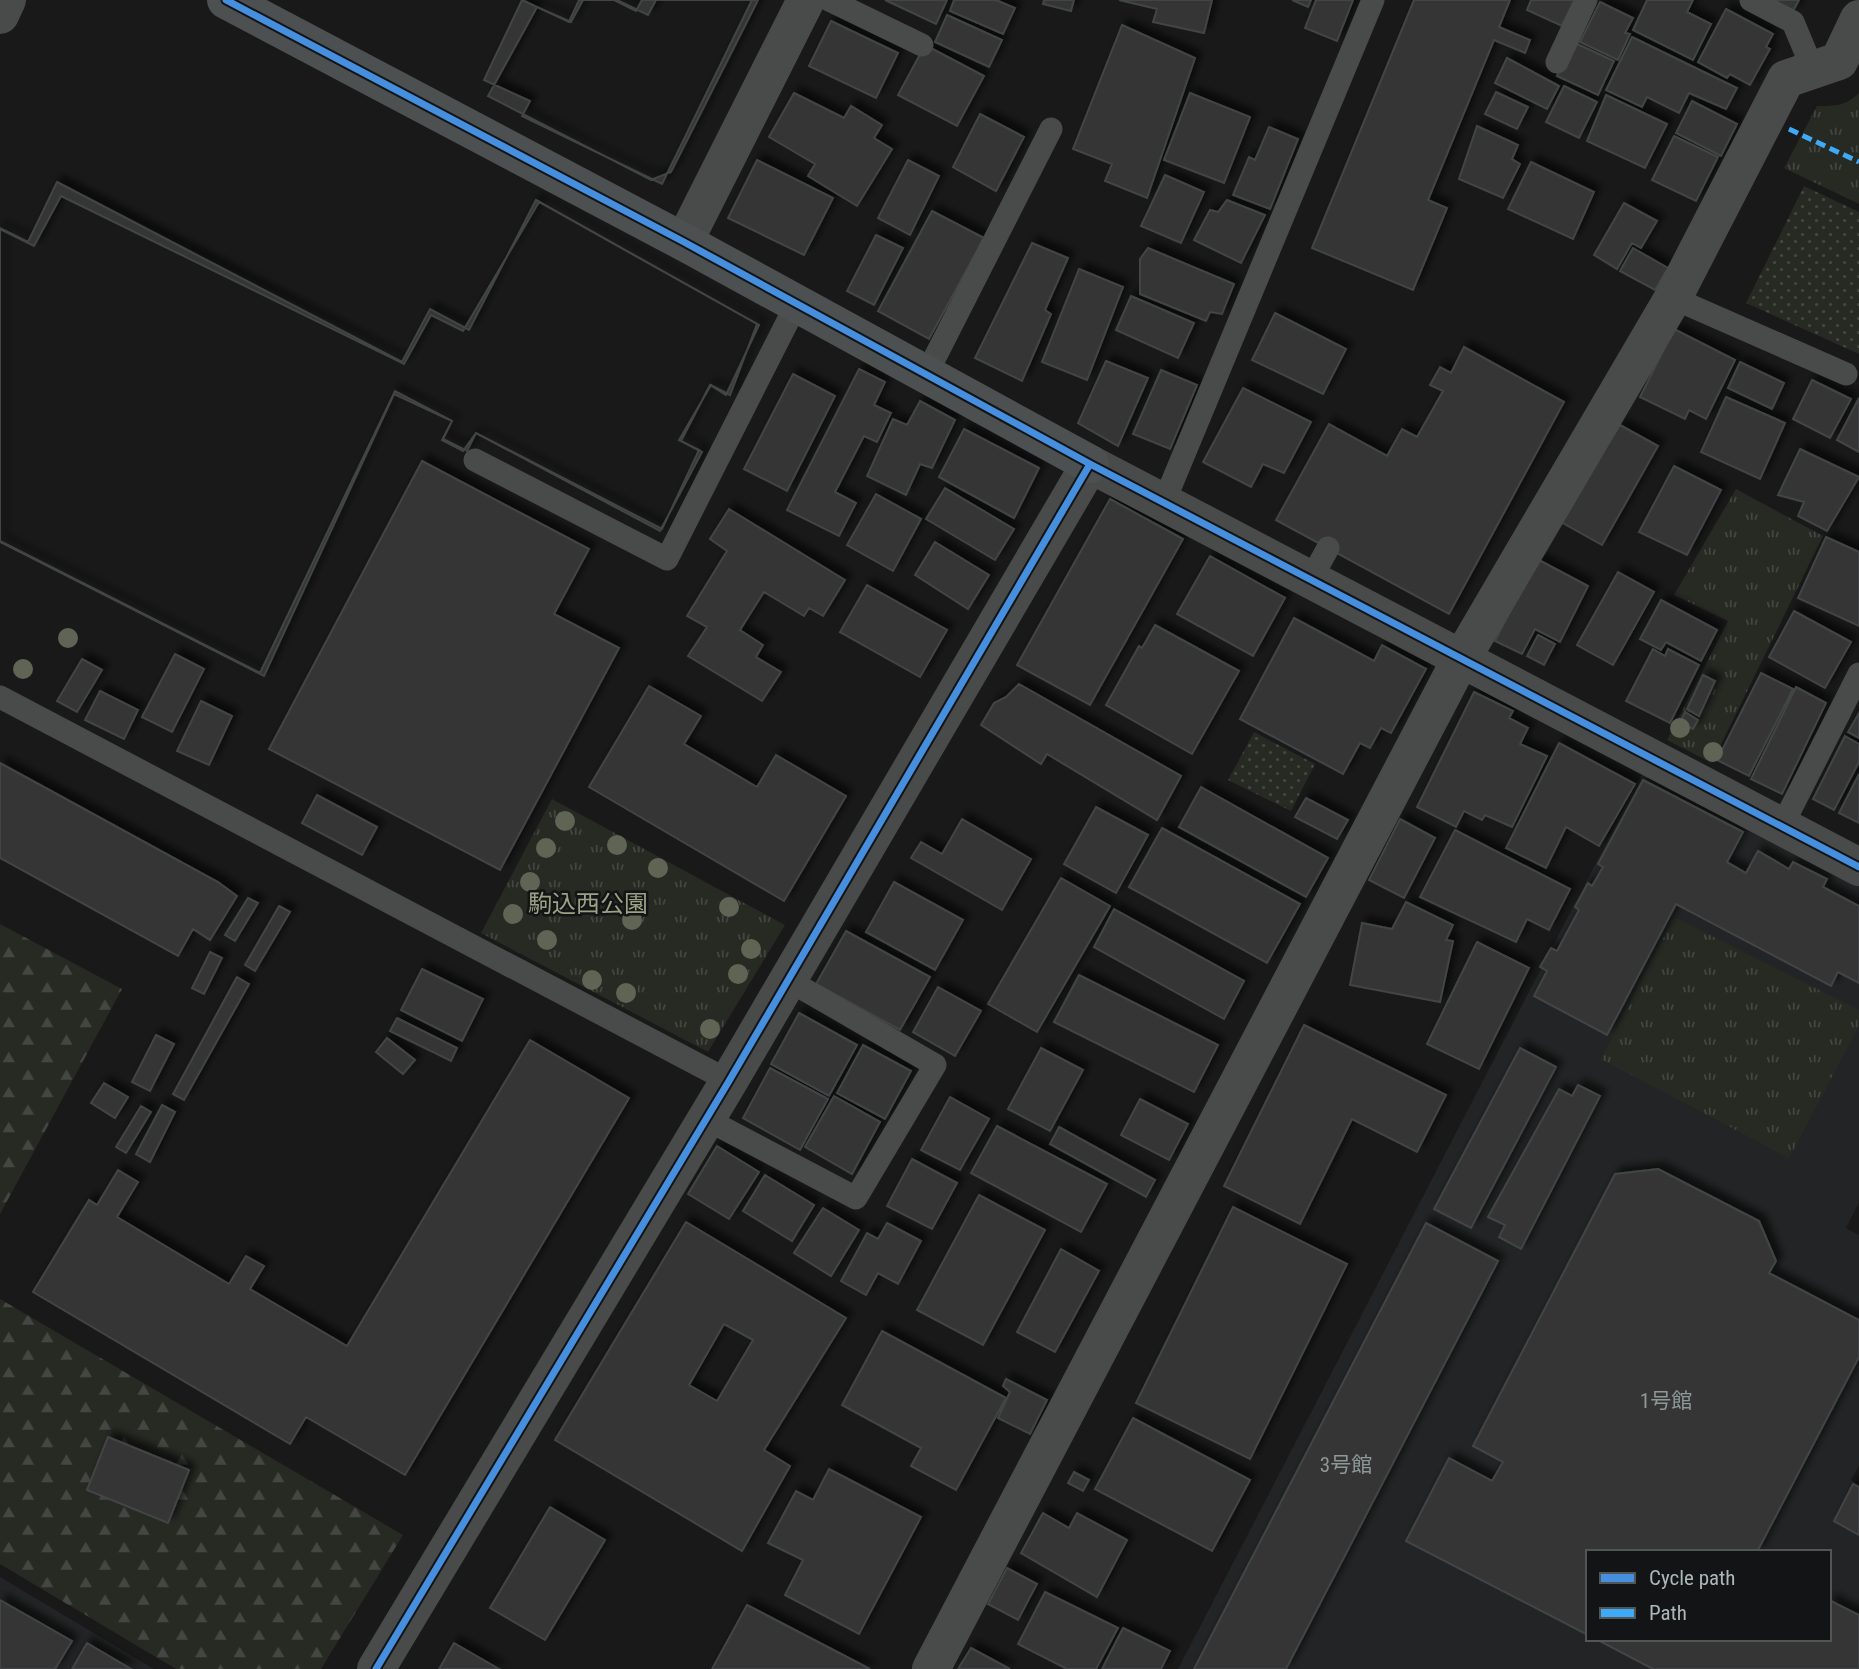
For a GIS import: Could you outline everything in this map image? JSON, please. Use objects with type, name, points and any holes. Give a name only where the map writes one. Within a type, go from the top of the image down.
[{"type":"street","points":[[0,15],[7,0]]},
{"type":"street","points":[[226,0],[684,242],[1090,464],[1164,502],[1319,564],[1462,658],[1859,867]]},
{"type":"street","points":[[684,242],[806,0]]},
{"type":"street","points":[[931,1669],[1462,658],[1673,299],[1786,79],[1839,61],[1859,19]]},
{"type":"street","points":[[376,1669],[729,1081],[1090,464]]},
{"type":"lane","points":[[829,0],[922,45]]},
{"type":"lane","points":[[1164,502],[1373,0]]},
{"type":"lane","points":[[1557,62],[1586,0]]},
{"type":"lane","points":[[1752,0],[1793,22],[1814,70]]},
{"type":"lane","points":[[927,373],[1051,129]]},
{"type":"lane","points":[[1673,299],[1846,374]]},
{"type":"lane","points":[[475,460],[667,559],[797,303]]},
{"type":"lane","points":[[1782,826],[1859,674]]},
{"type":"lane","points":[[0,697],[729,1081]]},
{"type":"lane","points":[[706,1119],[856,1198],[936,1065],[788,980]]},
{"type":"shaded area","points":[[1644,770],[1859,885],[1859,1202],[1846,1228],[1859,1235],[1859,1465],[1851,1480],[1859,1485],[1859,1669],[1178,1669]]},
{"type":"shaded area","points":[[0,1577],[154,1669],[0,1669]]},
{"type":"green space","points":[[1859,93],[1859,204],[1784,168],[1817,106],[1840,104]]},
{"type":"green space","points":[[1804,186],[1859,212],[1859,354],[1746,303]]},
{"type":"green space","points":[[1736,489],[1823,536],[1712,763],[1667,740],[1728,621],[1674,595]]},
{"type":"green space","points":[[1254,732],[1315,764],[1291,811],[1228,780]]},
{"type":"green space","name":"駒込西公園","points":[[552,799],[785,925],[708,1052],[481,933]]},
{"type":"green space","points":[[1674,917],[1859,1010],[1859,1026],[1789,1158],[1601,1059]]},
{"type":"green space","points":[[0,924],[122,989],[0,1214]]},
{"type":"green space","points":[[0,1299],[403,1535],[321,1669],[176,1669],[0,1564]]},
{"type":"building","points":[[522,0],[569,22],[579,0],[617,0],[648,15],[656,0],[752,0],[662,184],[522,116],[530,101],[484,80]]},
{"type":"building","points":[[583,0],[614,0],[636,11],[642,0],[758,0],[671,172],[651,180],[488,96],[537,7],[571,22]]},
{"type":"building","points":[[885,0],[947,0],[936,24]]},
{"type":"building","points":[[954,0],[996,0],[1015,8],[1003,34],[950,11]]},
{"type":"building","points":[[1044,0],[1074,0],[1071,11],[1043,4]]},
{"type":"building","points":[[1119,0],[1212,0],[1204,33],[1153,22],[1157,9]]},
{"type":"building","points":[[1292,0],[1311,0],[1308,7]]},
{"type":"building","points":[[1316,0],[1353,0],[1337,41],[1305,28]]},
{"type":"building","points":[[1414,0],[1510,0],[1499,27],[1530,40],[1525,53],[1494,40],[1428,200],[1447,208],[1413,290],[1312,248]]},
{"type":"building","points":[[1531,0],[1575,0],[1562,26],[1527,10]]},
{"type":"building","points":[[1647,0],[1693,0],[1687,12],[1711,24],[1693,60],[1633,30]]},
{"type":"building","points":[[1771,0],[1799,0],[1793,11]]},
{"type":"building","points":[[1600,2],[1633,18],[1625,33],[1630,34],[1618,60],[1580,42]]},
{"type":"building","points":[[1726,9],[1773,34],[1766,47],[1770,49],[1750,85],[1730,74],[1727,78],[1698,62]]},
{"type":"building","points":[[947,15],[1002,40],[989,67],[935,42]]},
{"type":"building","points":[[831,21],[898,53],[876,98],[809,66]]},
{"type":"building","points":[[1122,25],[1195,58],[1147,198],[1105,181],[1112,164],[1073,149]]},
{"type":"building","points":[[1632,37],[1737,88],[1726,109],[1689,93],[1679,113],[1647,97],[1642,107],[1606,90]]},
{"type":"building","points":[[1573,42],[1614,61],[1598,95],[1557,76]]},
{"type":"building","points":[[925,45],[984,76],[957,126],[898,95]]},
{"type":"building","points":[[1507,58],[1559,86],[1547,109],[1495,83]]},
{"type":"building","points":[[1564,86],[1597,102],[1579,138],[1546,122]]},
{"type":"building","points":[[1496,92],[1528,107],[1517,129],[1485,114]]},
{"type":"building","points":[[794,93],[844,118],[851,106],[882,125],[874,138],[892,149],[857,206],[808,176],[815,164],[769,137]]},
{"type":"building","points":[[1190,93],[1250,117],[1224,183],[1164,160]]},
{"type":"building","points":[[1606,95],[1667,124],[1645,168],[1587,141]]},
{"type":"building","points":[[1692,101],[1737,124],[1721,156],[1676,133]]},
{"type":"building","points":[[980,114],[1024,137],[996,191],[953,167]]},
{"type":"building","points":[[1477,126],[1518,145],[1512,159],[1520,164],[1503,198],[1459,179]]},
{"type":"building","points":[[1269,127],[1298,139],[1270,209],[1233,195],[1249,157],[1255,160]]},
{"type":"building","points":[[1674,136],[1718,157],[1696,201],[1652,180]]},
{"type":"building","points":[[757,160],[833,198],[804,255],[728,218]]},
{"type":"building","points":[[908,160],[939,176],[910,235],[878,218]]},
{"type":"building","points":[[1531,162],[1594,192],[1573,239],[1508,209]]},
{"type":"building","points":[[1165,175],[1204,192],[1181,243],[1141,226]]},
{"type":"building","points":[[57,182],[402,362],[430,309],[469,330],[536,200],[759,325],[726,395],[710,385],[681,441],[699,450],[662,529],[476,433],[463,451],[442,440],[452,421],[394,394],[264,676],[0,542],[0,228],[28,242]]},
{"type":"building","points":[[61,196],[404,364],[431,315],[463,331],[539,202],[757,324],[730,395],[711,385],[679,440],[702,452],[660,531],[476,433],[467,451],[443,439],[452,421],[395,391],[260,673],[0,541],[0,229],[34,246]]},
{"type":"building","points":[[1227,200],[1265,215],[1241,263],[1194,240],[1210,210],[1218,212]]},
{"type":"building","points":[[1624,203],[1657,221],[1641,248],[1632,243],[1617,269],[1594,255]]},
{"type":"building","points":[[932,211],[984,238],[929,339],[878,311]]},
{"type":"building","points":[[876,235],[903,248],[874,305],[847,291]]},
{"type":"building","points":[[1032,243],[1068,258],[1045,310],[1051,314],[1022,381],[975,358]]},
{"type":"building","points":[[1148,248],[1234,284],[1222,314],[1210,312],[1206,321],[1140,294],[1140,259]]},
{"type":"building","points":[[1633,248],[1668,268],[1655,290],[1620,271]]},
{"type":"building","points":[[1079,269],[1123,287],[1087,380],[1042,362]]},
{"type":"building","points":[[1131,296],[1194,323],[1178,358],[1116,330]]},
{"type":"building","points":[[1275,313],[1346,349],[1323,394],[1252,360]]},
{"type":"building","points":[[1674,329],[1735,360],[1706,419],[1689,410],[1685,419],[1640,397]]},
{"type":"building","points":[[1464,347],[1564,402],[1449,614],[1276,520],[1329,424],[1387,456],[1402,429],[1417,437],[1443,391],[1430,385],[1440,367],[1451,373]]},
{"type":"building","points":[[1106,361],[1148,378],[1118,446],[1078,423]]},
{"type":"building","points":[[1740,362],[1784,383],[1772,409],[1728,388]]},
{"type":"building","points":[[859,369],[885,382],[874,405],[891,413],[877,442],[864,436],[835,492],[856,503],[839,536],[787,510]]},
{"type":"building","points":[[1161,370],[1197,385],[1170,449],[1133,434]]},
{"type":"building","points":[[793,374],[835,396],[787,491],[744,469]]},
{"type":"building","points":[[1812,380],[1851,399],[1830,438],[1793,419]]},
{"type":"building","points":[[1243,388],[1311,422],[1284,473],[1263,464],[1251,487],[1203,462]]},
{"type":"building","points":[[1726,397],[1785,423],[1760,479],[1701,452]]},
{"type":"building","points":[[1859,398],[1859,452],[1837,440]]},
{"type":"building","points":[[920,401],[955,420],[932,468],[920,464],[906,495],[867,476],[893,419],[907,425]]},
{"type":"building","points":[[1620,425],[1658,446],[1602,545],[1559,521]]},
{"type":"building","points":[[964,429],[1039,468],[1014,518],[939,477]]},
{"type":"building","points":[[1800,449],[1859,477],[1827,531],[1798,516],[1804,502],[1778,495]]},
{"type":"building","points":[[422,461],[589,549],[554,614],[619,648],[500,870],[269,749]]},
{"type":"building","points":[[1674,466],[1721,490],[1687,555],[1639,532]]},
{"type":"building","points":[[945,488],[1014,529],[995,560],[926,519]]},
{"type":"building","points":[[876,494],[921,519],[893,571],[847,545]]},
{"type":"building","points":[[1110,499],[1183,539],[1090,705],[1017,665]]},
{"type":"building","points":[[729,509],[845,580],[823,616],[809,608],[804,616],[764,592],[740,630],[763,645],[756,657],[781,672],[762,701],[688,656],[707,627],[687,616],[727,551],[710,539]]},
{"type":"building","points":[[1826,537],[1859,552],[1859,626],[1798,598]]},
{"type":"building","points":[[935,542],[989,575],[968,609],[915,575]]},
{"type":"building","points":[[1210,556],[1285,598],[1253,656],[1177,614]]},
{"type":"building","points":[[1537,559],[1588,586],[1560,642],[1535,629],[1522,654],[1495,641]]},
{"type":"building","points":[[1618,572],[1654,592],[1613,665],[1577,645]]},
{"type":"building","points":[[867,585],[947,630],[920,677],[840,632]]},
{"type":"building","points":[[1661,600],[1717,630],[1701,661],[1666,642],[1661,650],[1640,639]]},
{"type":"building","points":[[1794,611],[1851,642],[1825,688],[1769,657]]},
{"type":"building","points":[[1294,618],[1374,661],[1382,645],[1426,669],[1391,733],[1381,728],[1370,748],[1360,743],[1343,774],[1240,719]]},
{"type":"building","points":[[1155,625],[1239,671],[1192,754],[1106,705],[1139,646],[1142,648]]},
{"type":"building","points":[[1538,635],[1555,644],[1544,665],[1527,656]]},
{"type":"building","points":[[1653,649],[1665,656],[1668,649],[1699,665],[1670,723],[1626,701]]},
{"type":"building","points":[[175,654],[204,669],[172,732],[142,717]]},
{"type":"building","points":[[82,659],[102,670],[77,712],[57,701]]},
{"type":"building","points":[[1761,673],[1793,689],[1749,776],[1717,760]]},
{"type":"building","points":[[1703,675],[1715,681],[1699,716],[1687,709]]},
{"type":"building","points":[[1019,684],[1181,776],[1157,820],[1047,754],[1041,764],[981,725],[994,703],[1006,697]]},
{"type":"building","points":[[649,686],[701,716],[684,744],[757,787],[776,755],[846,796],[784,901],[589,787]]},
{"type":"building","points":[[1796,687],[1826,703],[1782,794],[1751,779]]},
{"type":"building","points":[[100,691],[138,710],[124,739],[85,720]]},
{"type":"building","points":[[1474,692],[1513,711],[1509,718],[1528,728],[1520,744],[1547,756],[1512,827],[1485,815],[1482,820],[1464,811],[1456,827],[1417,807]]},
{"type":"building","points":[[201,701],[232,716],[209,765],[177,751]]},
{"type":"building","points":[[1685,712],[1698,720],[1693,729],[1680,722]]},
{"type":"building","points":[[1859,713],[1859,738],[1848,732]]},
{"type":"building","points":[[1845,736],[1859,744],[1859,762],[1834,810],[1813,799]]},
{"type":"building","points":[[1559,743],[1635,784],[1599,846],[1566,827],[1546,868],[1506,848]]},
{"type":"building","points":[[0,763],[218,882],[237,896],[210,940],[193,929],[178,956],[0,858]]},
{"type":"building","points":[[1859,774],[1859,823],[1839,813]]},
{"type":"building","points":[[1643,780],[1743,832],[1727,862],[1746,873],[1758,851],[1789,869],[1793,862],[1827,879],[1823,887],[1859,906],[1859,983],[1838,972],[1831,986],[1676,904],[1607,1035],[1534,996],[1547,971],[1540,967],[1551,948],[1557,951],[1579,910],[1575,907],[1588,883],[1592,886],[1603,867],[1598,864]]},
{"type":"building","points":[[1201,787],[1328,858],[1306,897],[1179,827]]},
{"type":"building","points":[[317,795],[377,827],[362,855],[302,823]]},
{"type":"building","points":[[1306,798],[1348,820],[1337,839],[1295,817]]},
{"type":"building","points":[[1096,807],[1148,835],[1116,893],[1064,864]]},
{"type":"building","points":[[962,819],[1031,859],[1002,910],[911,858],[921,842],[942,854]]},
{"type":"building","points":[[1400,819],[1435,838],[1404,898],[1369,880]]},
{"type":"building","points":[[1162,828],[1300,904],[1267,963],[1129,887]]},
{"type":"building","points":[[1455,830],[1570,889],[1549,930],[1527,919],[1516,942],[1420,897]]},
{"type":"building","points":[[1061,878],[1110,906],[1037,1032],[988,1004]]},
{"type":"building","points":[[894,882],[963,920],[935,970],[866,932]]},
{"type":"building","points":[[248,898],[258,903],[235,941],[225,935]]},
{"type":"building","points":[[1406,902],[1453,925],[1446,940],[1453,941],[1440,1002],[1350,985],[1362,923],[1392,929]]},
{"type":"building","points":[[279,906],[290,912],[255,971],[245,965]]},
{"type":"building","points":[[1114,909],[1244,981],[1224,1019],[1094,947]]},
{"type":"building","points":[[846,931],[930,977],[900,1030],[816,984]]},
{"type":"building","points":[[1477,942],[1529,968],[1479,1069],[1427,1044]]},
{"type":"building","points":[[210,952],[222,958],[204,994],[192,988]]},
{"type":"building","points":[[422,969],[483,999],[462,1041],[401,1010]]},
{"type":"building","points":[[1079,975],[1218,1045],[1194,1092],[1054,1022]]},
{"type":"building","points":[[237,977],[249,984],[184,1100],[173,1094]]},
{"type":"building","points":[[938,987],[981,1011],[955,1056],[913,1032]]},
{"type":"building","points":[[799,1013],[857,1045],[829,1096],[771,1064]]},
{"type":"building","points":[[397,1018],[457,1048],[451,1061],[390,1031]]},
{"type":"building","points":[[1304,1025],[1446,1095],[1417,1152],[1352,1119],[1300,1224],[1224,1186]]},
{"type":"building","points":[[156,1035],[174,1044],[150,1091],[132,1082]]},
{"type":"building","points":[[387,1038],[415,1060],[403,1074],[376,1052]]},
{"type":"building","points":[[530,1040],[629,1098],[405,1475],[306,1417],[290,1444],[33,1292],[89,1200],[97,1205],[118,1170],[138,1182],[117,1217],[229,1284],[246,1256],[264,1266],[250,1289],[347,1346]]},
{"type":"building","points":[[863,1045],[911,1071],[885,1119],[837,1093]]},
{"type":"building","points":[[1041,1048],[1083,1070],[1050,1131],[1008,1109]]},
{"type":"building","points":[[1520,1048],[1556,1067],[1471,1228],[1434,1209]]},
{"type":"building","points":[[770,1068],[828,1099],[800,1150],[743,1118]]},
{"type":"building","points":[[104,1083],[128,1097],[115,1118],[91,1103]]},
{"type":"building","points":[[1578,1085],[1600,1096],[1521,1249],[1499,1237],[1505,1225],[1488,1217],[1559,1089],[1572,1096]]},
{"type":"building","points":[[834,1096],[880,1122],[852,1174],[805,1147]]},
{"type":"building","points":[[950,1097],[989,1119],[960,1170],[921,1150]]},
{"type":"building","points":[[1140,1099],[1188,1124],[1169,1160],[1121,1135]]},
{"type":"building","points":[[162,1105],[175,1112],[150,1162],[136,1154]]},
{"type":"building","points":[[141,1106],[151,1112],[126,1153],[116,1147]]},
{"type":"building","points":[[997,1126],[1107,1184],[1081,1232],[971,1173]]},
{"type":"building","points":[[1059,1127],[1155,1180],[1146,1197],[1050,1144]]},
{"type":"building","points":[[717,1146],[759,1172],[729,1219],[688,1194]]},
{"type":"building","points":[[912,1159],[957,1183],[932,1229],[887,1206]]},
{"type":"building","points":[[1658,1169],[1759,1221],[1776,1261],[1769,1273],[1859,1320],[1859,1357],[1758,1550],[1586,1550],[1586,1634],[1406,1541],[1449,1458],[1492,1481],[1503,1462],[1473,1446],[1615,1174]]},
{"type":"building","points":[[765,1175],[814,1205],[792,1241],[743,1211]]},
{"type":"building","points":[[979,1195],[1045,1230],[983,1345],[917,1310]]},
{"type":"building","points":[[1233,1207],[1347,1264],[1250,1459],[1136,1403]]},
{"type":"building","points":[[823,1208],[859,1230],[831,1276],[794,1253]]},
{"type":"building","points":[[686,1222],[846,1318],[764,1450],[790,1466],[742,1551],[555,1440]],"holes":[[[724,1324],[753,1340],[717,1401],[689,1385]]]},
{"type":"building","points":[[887,1223],[921,1241],[898,1284],[878,1273],[866,1295],[841,1281],[867,1233],[878,1239]]},
{"type":"building","points":[[1426,1223],[1498,1261],[1286,1669],[1194,1669]]},
{"type":"building","points":[[1061,1249],[1099,1271],[1055,1352],[1017,1332]]},
{"type":"building","points":[[882,1331],[1006,1398],[956,1490],[911,1466],[921,1448],[842,1405]]},
{"type":"building","points":[[1006,1379],[1047,1400],[1030,1434],[998,1418],[1010,1392],[1003,1386]]},
{"type":"building","points":[[1133,1418],[1250,1480],[1212,1551],[1095,1489]]},
{"type":"building","points":[[108,1437],[189,1470],[168,1523],[87,1490]]},
{"type":"building","points":[[829,1469],[921,1517],[859,1634],[785,1595],[803,1560],[768,1543],[796,1491],[813,1500]]},
{"type":"building","points":[[1074,1472],[1089,1480],[1083,1491],[1068,1483]]},
{"type":"building","points":[[1853,1484],[1859,1487],[1859,1535],[1834,1521]]},
{"type":"building","points":[[550,1507],[605,1540],[545,1640],[490,1608]]},
{"type":"building","points":[[1043,1513],[1069,1528],[1077,1513],[1127,1540],[1097,1597],[1021,1553]]},
{"type":"building","points":[[1007,1568],[1037,1584],[1018,1620],[988,1604]]},
{"type":"building","points":[[1045,1592],[1118,1628],[1096,1669],[1067,1669],[1018,1644]]},
{"type":"building","points":[[0,1600],[72,1641],[55,1669],[0,1669]]},
{"type":"building","points":[[1831,1601],[1859,1615],[1859,1669],[1653,1669],[1600,1641],[1831,1641]]},
{"type":"building","points":[[747,1605],[870,1669],[712,1669]]},
{"type":"building","points":[[1123,1628],[1170,1651],[1161,1669],[1102,1669]]},
{"type":"building","points":[[87,1643],[131,1669],[72,1669]]},
{"type":"building","points":[[454,1643],[499,1669],[439,1669]]},
{"type":"building","points":[[971,1648],[1010,1669],[958,1669]]},
{"type":"marked path","points":[[1789,129],[1859,162]]},
{"type":"cycle path","points":[[226,0],[684,242],[1090,464],[1859,867]]},
{"type":"cycle path","points":[[376,1669],[729,1081],[1090,464]]}]
